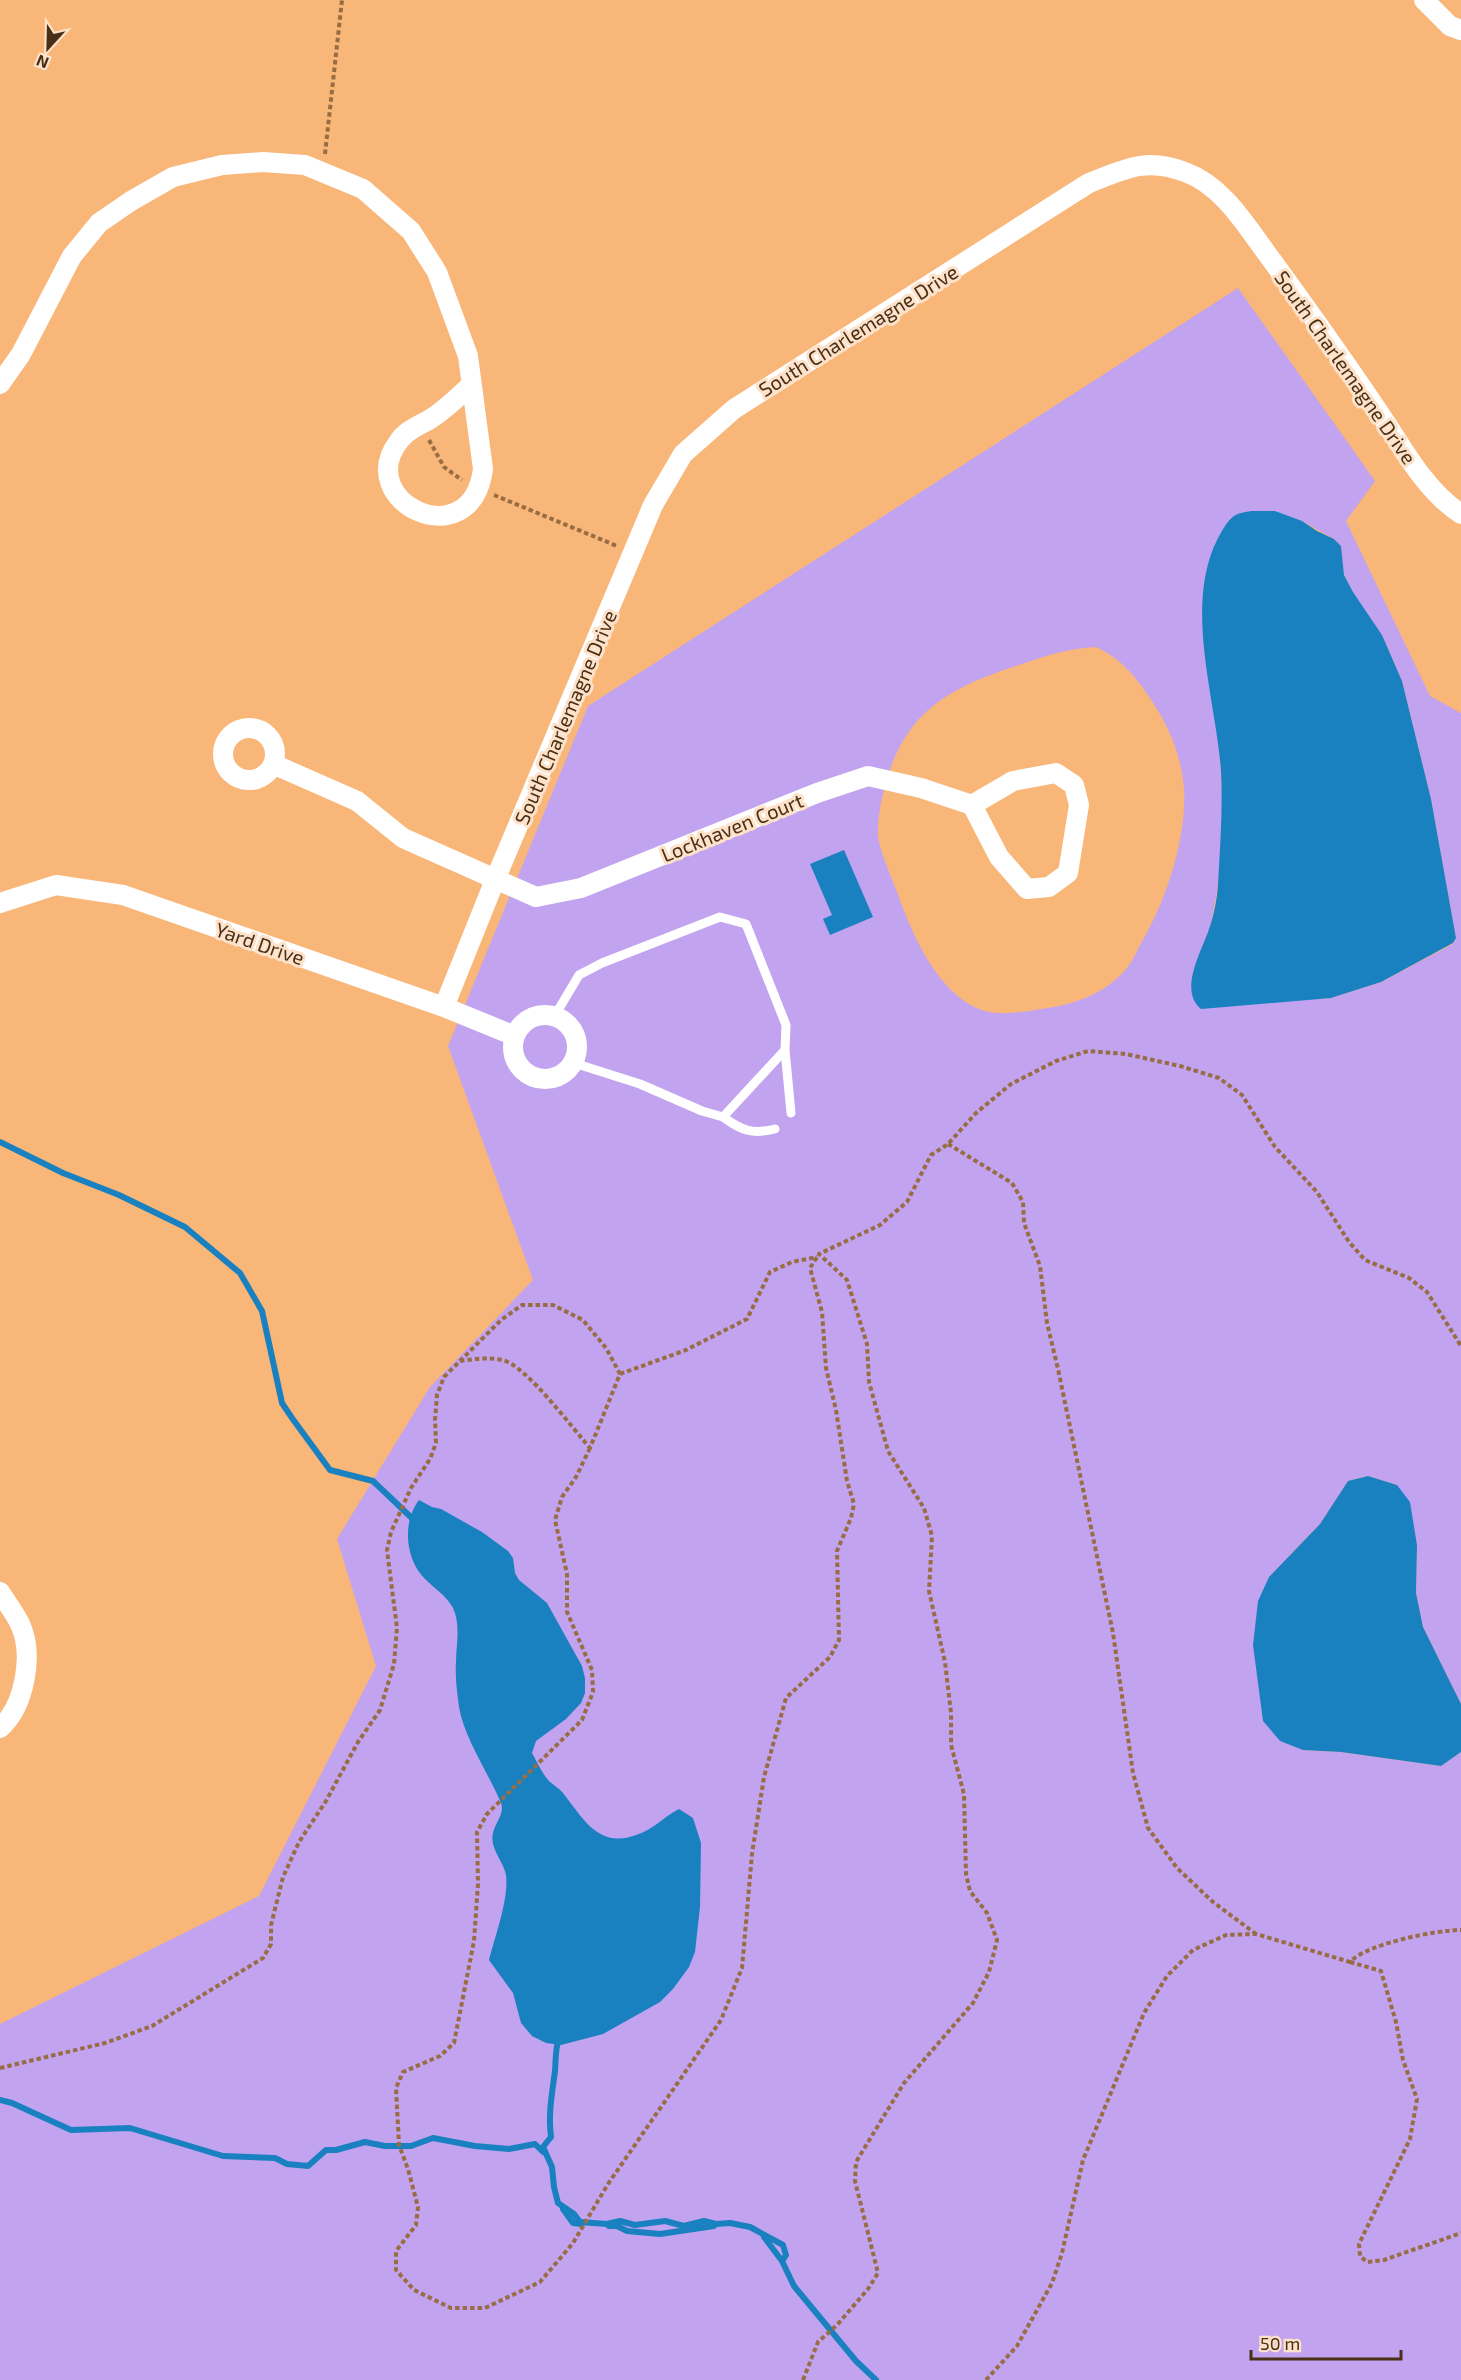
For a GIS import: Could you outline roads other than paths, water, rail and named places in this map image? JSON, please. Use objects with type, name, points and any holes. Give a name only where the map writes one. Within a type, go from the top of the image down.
[{"type":"street","points":[[1424,0],[1450,26],[1461,30]]},
{"type":"street","points":[[0,384],[21,354],[72,256],[99,223],[173,177],[222,165],[263,162],[305,165],[363,189],[411,231],[436,272],[468,356],[483,470],[482,482],[475,496],[466,506],[453,513],[436,517],[421,514],[408,508],[398,497],[391,483],[389,465],[393,451],[404,435],[434,417],[471,386]]},
{"type":"street","name":"South Charlemagne Drive","points":[[444,1007],[653,505],[683,454],[734,409],[1089,183],[1133,165],[1156,165],[1185,172],[1209,184],[1257,240],[1377,409],[1422,478],[1461,514]]},
{"type":"street","name":"Lockhaven Court","points":[[273,764],[341,792],[364,806],[403,838],[536,897],[581,888],[807,797],[868,776],[921,788],[972,805]]},
{"type":"street","points":[[1056,773],[1074,785],[1079,805],[1068,873],[1049,887],[1027,889],[999,857],[972,805],[1013,781],[1056,773]]},
{"type":"street","name":"Yard Drive","points":[[0,903],[56,885],[123,895],[444,1007],[514,1036]]},
{"type":"street","points":[[537,1016],[554,1017],[567,1024],[574,1032],[577,1042],[574,1063],[558,1077],[537,1078],[527,1074],[514,1057],[514,1036],[528,1020],[537,1016]]},
{"type":"street","points":[[0,1592],[21,1625],[28,1662],[22,1689],[9,1720],[0,1728]]},
{"type":"lane","points":[[554,1017],[579,975],[602,963],[720,917],[746,924],[786,1025],[785,1050],[791,1113]]},
{"type":"lane","points":[[723,1117],[785,1050]]},
{"type":"lane","points":[[574,1063],[640,1084],[702,1111],[723,1117],[739,1128],[760,1133],[775,1129]]},
{"type":"water","points":[[1251,511],[1275,511],[1302,521],[1334,539],[1341,546],[1344,575],[1382,635],[1402,681],[1431,799],[1456,938],[1453,943],[1381,982],[1331,998],[1201,1009],[1194,1001],[1192,981],[1197,959],[1211,924],[1216,901],[1222,799],[1218,743],[1204,653],[1203,593],[1208,565],[1223,529],[1234,516]]},
{"type":"water","points":[[844,850],[873,917],[830,935],[823,919],[832,915],[810,864]]},
{"type":"water","points":[[1368,1476],[1397,1485],[1410,1502],[1417,1545],[1416,1593],[1423,1627],[1461,1704],[1461,1752],[1441,1766],[1341,1752],[1303,1750],[1280,1741],[1263,1721],[1253,1645],[1258,1601],[1269,1577],[1320,1524],[1348,1481]]},
{"type":"water","points":[[419,1500],[441,1509],[482,1532],[508,1551],[513,1558],[515,1573],[519,1580],[547,1603],[582,1666],[585,1693],[581,1703],[566,1719],[536,1741],[532,1753],[549,1781],[561,1791],[593,1829],[611,1838],[623,1838],[642,1833],[679,1809],[693,1818],[701,1843],[700,1907],[695,1952],[689,1967],[660,2002],[603,2034],[561,2045],[546,2043],[532,2036],[521,2023],[513,1993],[489,1960],[504,1906],[506,1885],[505,1870],[492,1839],[502,1807],[471,1743],[459,1707],[456,1679],[457,1628],[453,1608],[447,1599],[418,1571],[410,1551],[408,1529]]},
{"type":"waterway","points":[[0,1142],[63,1173],[119,1195],[185,1227],[240,1273],[262,1311],[282,1403],[292,1418],[330,1470],[373,1481],[416,1522]]},
{"type":"waterway","points":[[559,2038],[551,2104],[551,2137],[543,2147],[552,2167],[558,2203],[574,2214],[580,2222],[607,2224],[620,2221],[635,2225],[665,2221],[684,2226],[704,2221],[750,2227],[783,2245],[786,2255],[782,2261]]},
{"type":"waterway","points":[[0,2100],[12,2103],[71,2130],[130,2128],[223,2156],[275,2158],[287,2164],[308,2166],[326,2150],[336,2150],[365,2142],[385,2146],[411,2146],[433,2138],[475,2146],[509,2149],[535,2144],[543,2152]]},
{"type":"waterway","points":[[563,2209],[573,2223],[581,2224]]},
{"type":"waterway","points":[[609,2226],[617,2226],[627,2231],[660,2234],[714,2226]]},
{"type":"waterway","points":[[764,2237],[782,2261],[794,2286],[856,2361],[876,2380]]}]
